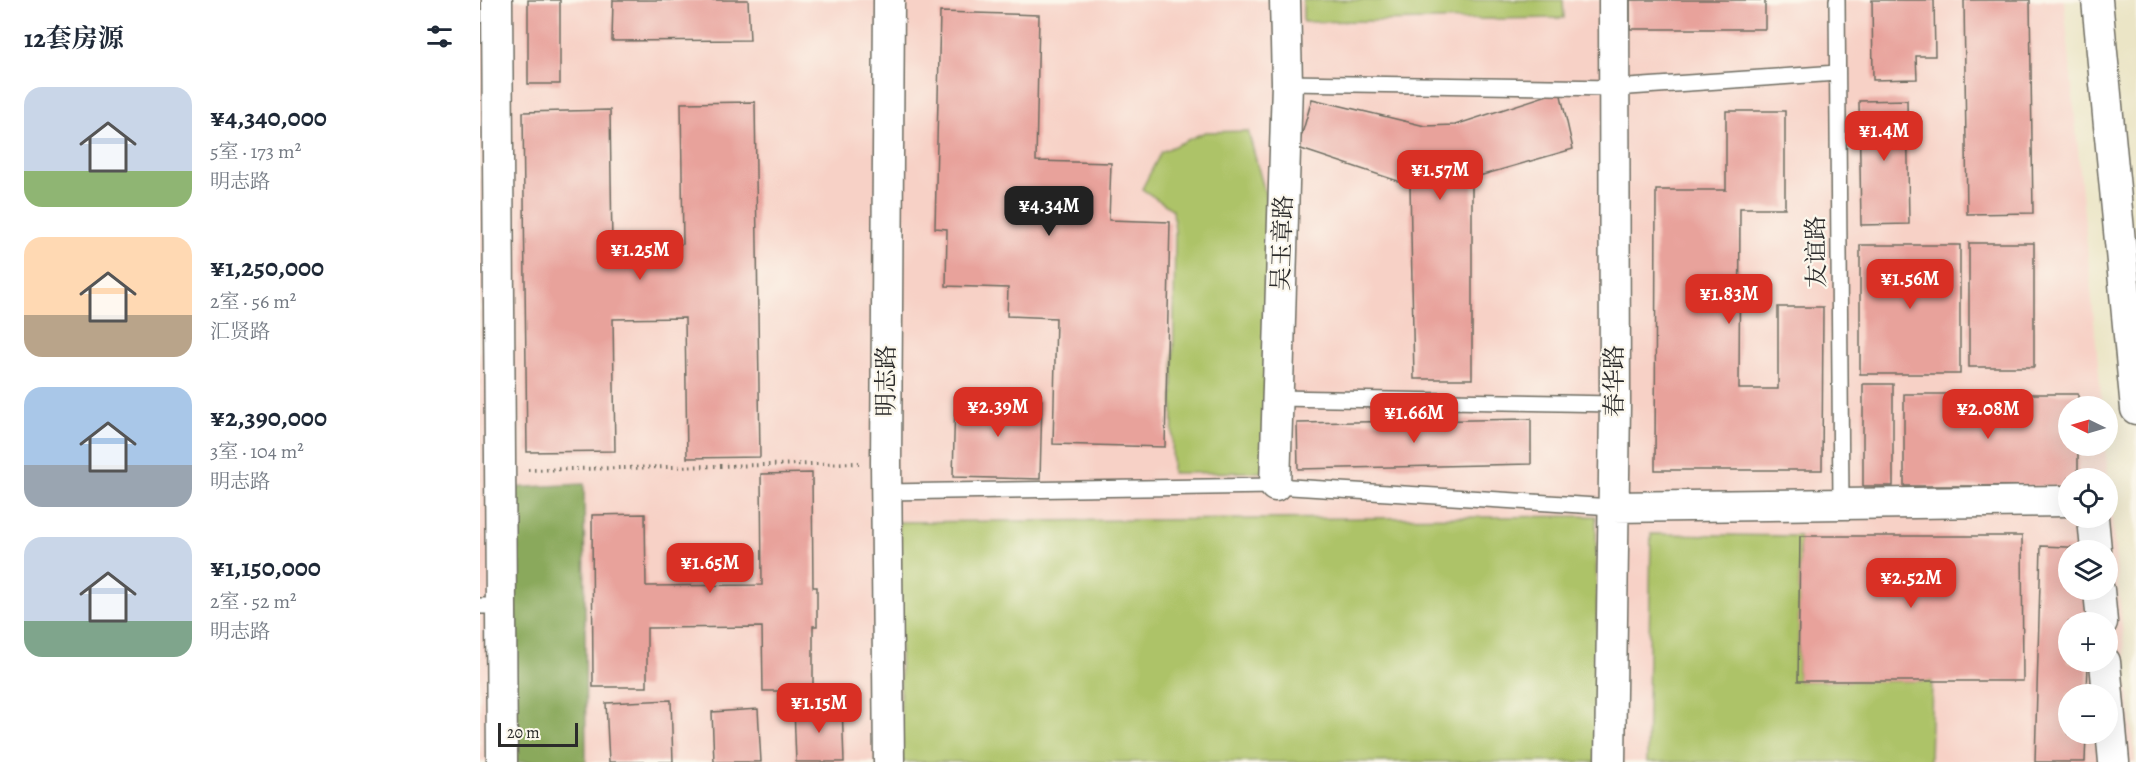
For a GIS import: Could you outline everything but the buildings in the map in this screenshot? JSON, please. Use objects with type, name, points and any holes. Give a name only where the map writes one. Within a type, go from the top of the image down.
[{"type":"street","points":[[497,0],[490,273],[500,470],[490,606],[502,762]]},
{"type":"street","name":"明志路","points":[[889,0],[886,477],[889,762]]},
{"type":"street","name":"吴玉章路","points":[[1275,486],[1287,83],[1285,0]]},
{"type":"street","name":"春华路","points":[[1610,762],[1614,404],[1614,0]]},
{"type":"street","points":[[2097,0],[2136,409]]},
{"type":"street","points":[[1612,507],[2058,501]]},
{"type":"street","points":[[2106,672],[2114,762]]},
{"type":"lane","name":"友谊路","points":[[1837,0],[1841,503]]},
{"type":"lane","points":[[1287,83],[1614,88],[1837,73]]},
{"type":"lane","points":[[1277,398],[1614,404]]},
{"type":"lane","points":[[886,477],[1275,486],[1612,507]]},
{"type":"path","points":[[500,470],[886,477]]},
{"type":"shaded area","points":[[480,0],[2064,0],[2101,396],[2058,396],[2058,456],[2106,456],[2107,468],[2058,468],[2058,528],[2113,528],[2114,540],[2058,540],[2058,600],[2118,600],[2118,583],[2135,762],[480,762]]},
{"type":"green space","points":[[1303,0],[1563,0],[1564,18],[1303,22]]},
{"type":"green space","points":[[1248,131],[1265,193],[1271,276],[1267,472],[1172,473],[1175,232],[1173,210],[1142,189],[1161,152],[1205,132]]},
{"type":"green space","points":[[584,484],[586,762],[513,762],[510,488]]},
{"type":"green space","points":[[1596,516],[1598,762],[901,762],[899,522]]},
{"type":"green space","points":[[1651,534],[1800,536],[1798,681],[1932,681],[1930,762],[1647,762]]}]
